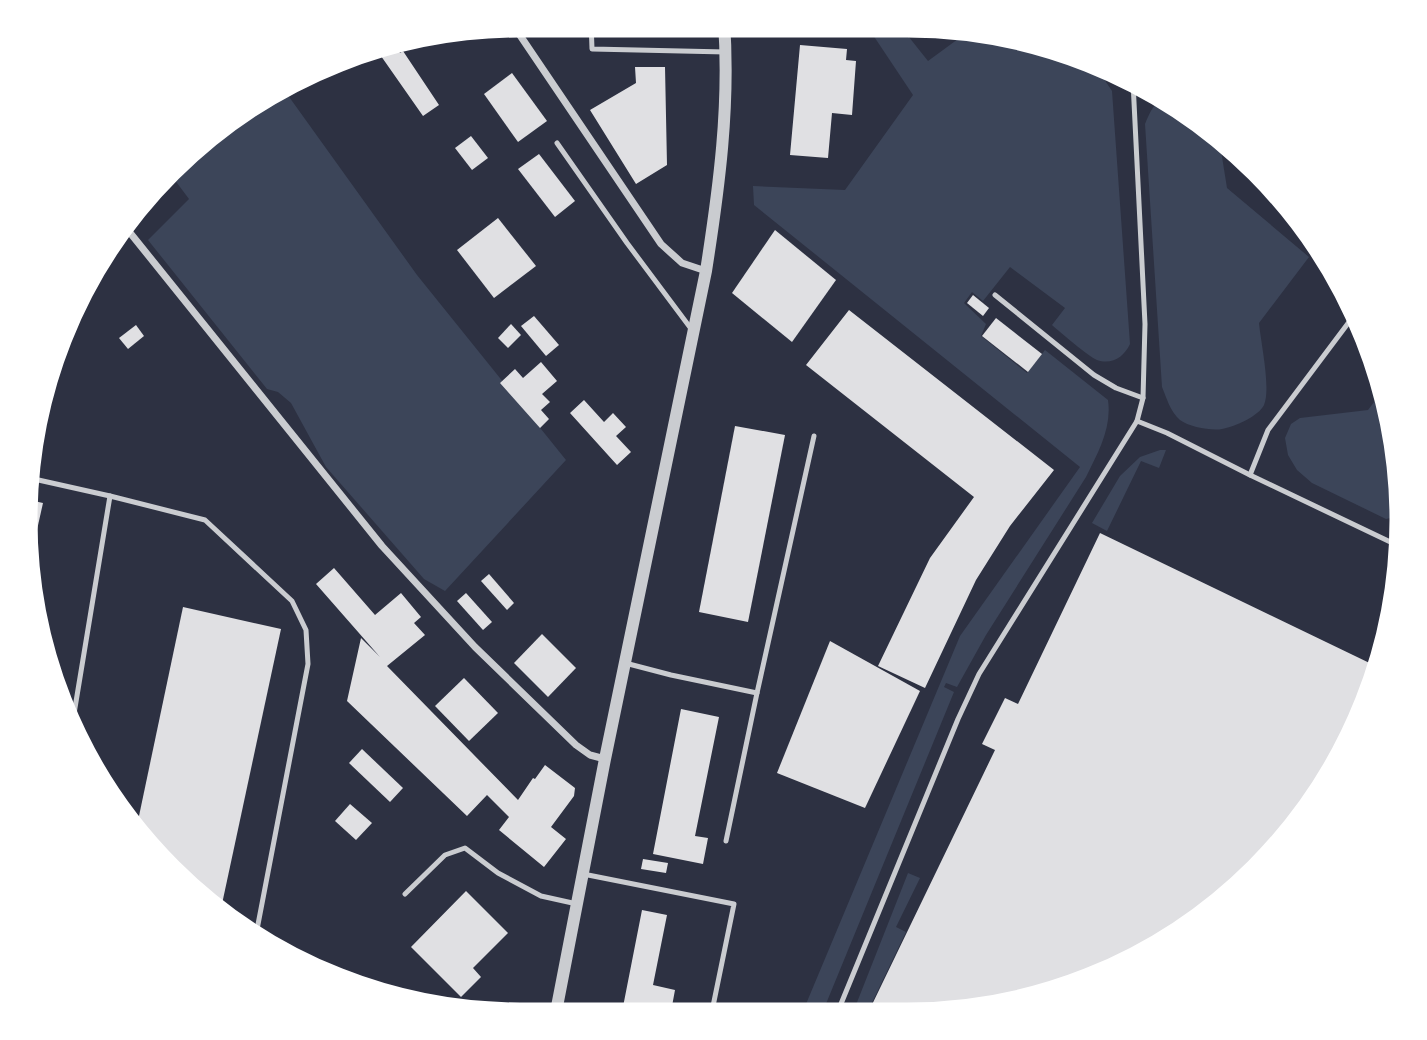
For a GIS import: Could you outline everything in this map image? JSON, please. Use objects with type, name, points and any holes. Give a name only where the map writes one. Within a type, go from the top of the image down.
[{"type":"street","points":[[518,33],[661,244],[682,263],[706,271]]},
{"type":"street","points":[[557,1007],[605,759],[706,271],[718,193],[726,107],[725,33]]},
{"type":"street","points":[[129,231],[382,546],[475,646],[576,745],[590,755],[605,759]]},
{"type":"lane","points":[[591,33],[592,50],[726,52]]},
{"type":"lane","points":[[840,1007],[979,674],[1137,421],[1143,398],[1145,324],[1133,89]]},
{"type":"lane","points":[[557,143],[694,333]]},
{"type":"lane","points":[[995,295],[1094,375],[1116,388],[1143,398]]},
{"type":"lane","points":[[1250,475],[1268,430],[1351,320]]},
{"type":"lane","points":[[1137,421],[1393,543]]},
{"type":"lane","points":[[726,841],[814,436]]},
{"type":"lane","points":[[35,479],[205,520],[292,601],[306,630],[308,664],[257,929]]},
{"type":"lane","points":[[74,715],[110,496]]},
{"type":"lane","points":[[625,663],[757,693]]},
{"type":"lane","points":[[405,894],[445,855],[465,848],[498,873],[541,896],[577,904]]},
{"type":"lane","points":[[583,874],[734,904],[713,1007]]},
{"type":"shaded area","points":[[872,33],[906,33],[928,61],[962,36],[1033,50],[1093,70],[1102,76],[1112,91],[1130,344],[1121,356],[1112,361],[1093,358],[1052,325],[1065,308],[1010,267],[983,301],[972,292],[964,303],[986,324],[981,336],[1027,373],[1045,350],[1108,400],[1106,430],[1086,477],[986,635],[957,687],[946,683],[944,687],[954,692],[825,1007],[805,1007],[960,636],[1080,467],[754,205],[753,186],[845,190],[913,95]]},
{"type":"shaded area","points":[[286,93],[417,275],[566,460],[445,591],[424,579],[326,467],[291,403],[278,392],[267,389],[148,240],[189,199],[174,178],[224,134]]},
{"type":"shaded area","points":[[1158,103],[1177,115],[1221,148],[1227,188],[1309,257],[1259,323],[1266,377],[1264,405],[1246,420],[1222,429],[1201,428],[1180,420],[1171,409],[1162,387],[1145,124]]},
{"type":"shaded area","points":[[1378,397],[1390,456],[1393,488],[1394,517],[1386,519],[1312,483],[1297,470],[1288,455],[1285,438],[1291,424],[1300,418],[1368,410]]},
{"type":"shaded area","points":[[1166,450],[1159,468],[1141,461],[1107,531],[1092,523],[1120,476],[1140,457]]},
{"type":"shaded area","points":[[908,873],[920,878],[896,927],[906,932],[870,1007],[855,1007]]},
{"type":"building","points":[[800,45],[847,49],[846,60],[856,61],[852,115],[832,113],[828,158],[790,155]]},
{"type":"building","points":[[397,49],[400,53],[403,51],[439,105],[423,116],[380,54]]},
{"type":"building","points":[[635,67],[665,67],[667,165],[636,184],[590,110],[636,83]]},
{"type":"building","points":[[512,73],[547,121],[518,142],[484,94]]},
{"type":"building","points":[[471,136],[488,158],[472,170],[455,148]]},
{"type":"building","points":[[539,154],[575,201],[555,217],[518,169]]},
{"type":"building","points":[[498,218],[536,266],[494,298],[457,250]]},
{"type":"building","points":[[775,230],[836,280],[792,342],[732,293]]},
{"type":"building","points":[[973,295],[989,308],[983,316],[967,303]]},
{"type":"building","points":[[849,310],[1054,470],[1010,526],[976,580],[925,688],[878,666],[930,558],[974,497],[806,365]]},
{"type":"building","points":[[534,316],[559,345],[546,356],[521,326]]},
{"type":"building","points":[[996,318],[1042,354],[1028,372],[982,336]]},
{"type":"building","points":[[511,324],[521,335],[508,348],[498,338]]},
{"type":"building","points":[[136,325],[144,336],[128,349],[119,338]]},
{"type":"building","points":[[541,362],[557,381],[542,394],[550,402],[541,410],[549,419],[540,428],[500,383],[515,369],[523,378]]},
{"type":"building","points":[[584,400],[604,422],[613,413],[626,427],[616,436],[631,452],[617,465],[570,413]]},
{"type":"building","points":[[735,426],[785,435],[748,622],[699,612]]},
{"type":"building","points":[[34,501],[43,503],[34,544]]},
{"type":"building","points":[[1100,533],[1372,664],[1344,735],[1312,790],[1293,816],[1273,841],[1228,886],[1177,925],[1122,957],[1093,970],[1033,990],[971,1003],[871,1007],[995,750],[982,744],[1005,698],[1018,704]]},
{"type":"building","points":[[334,568],[375,615],[401,593],[421,617],[414,623],[425,635],[387,666],[518,800],[545,765],[575,788],[574,796],[551,827],[566,839],[544,867],[499,830],[509,817],[487,795],[467,816],[347,701],[361,638],[380,657],[316,584]]},
{"type":"building","points":[[489,574],[514,603],[507,610],[481,581]]},
{"type":"building","points":[[466,593],[492,622],[483,630],[457,601]]},
{"type":"building","points":[[183,607],[281,629],[222,904],[176,864],[138,821]]},
{"type":"building","points":[[542,634],[576,668],[548,697],[514,663]]},
{"type":"building","points":[[830,641],[920,691],[865,808],[777,773]]},
{"type":"building","points":[[464,678],[498,713],[469,741],[435,706]]},
{"type":"building","points":[[681,709],[719,717],[695,836],[708,838],[703,864],[653,854]]},
{"type":"building","points":[[362,749],[403,788],[390,802],[349,763]]},
{"type":"building","points":[[350,804],[372,823],[356,840],[335,821]]},
{"type":"building","points":[[643,859],[668,863],[666,873],[641,869]]},
{"type":"building","points":[[466,891],[508,933],[473,968],[481,977],[461,997],[411,947]]},
{"type":"building","points":[[642,910],[667,915],[653,985],[675,990],[672,1007],[623,1007]]}]
